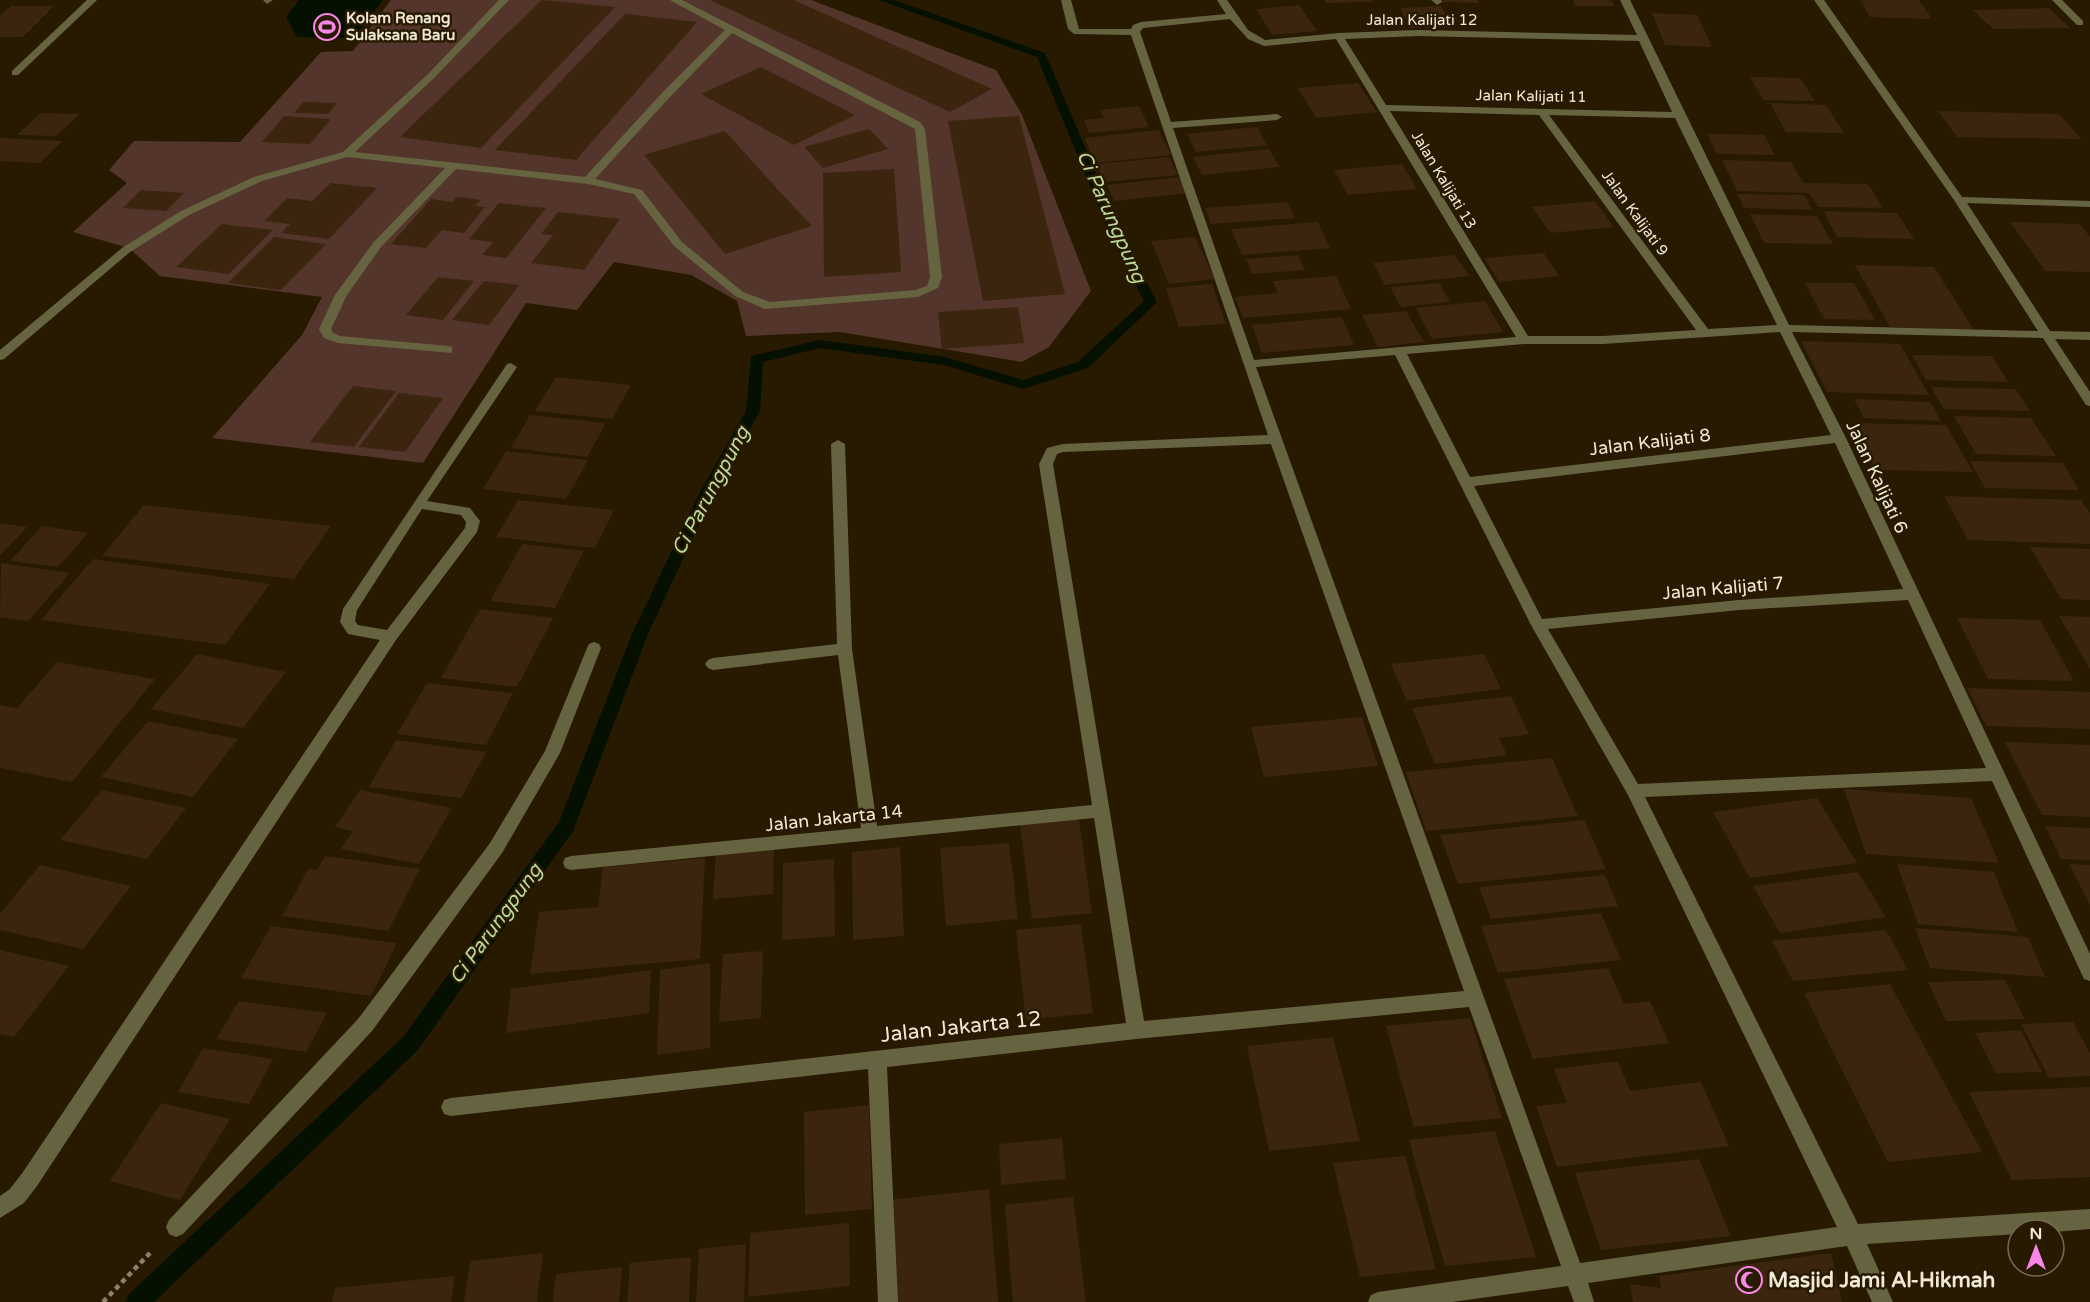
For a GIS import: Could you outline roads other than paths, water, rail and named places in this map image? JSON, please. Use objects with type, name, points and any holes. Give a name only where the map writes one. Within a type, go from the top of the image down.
[{"type":"street","points":[[15,73],[92,0]]},
{"type":"street","points":[[347,154],[431,76],[504,0]]},
{"type":"street","points":[[0,356],[126,250],[185,213],[258,179],[303,164],[347,154],[588,181],[643,195],[678,244],[730,288],[766,305],[779,307],[918,293],[932,288],[936,278],[920,129],[916,124],[675,0]]},
{"type":"street","points":[[1066,0],[1073,29],[1077,32],[1135,32]]},
{"type":"street","name":"Jalan Kalijati 12","points":[[1222,0],[1232,16],[1253,39],[1260,43],[1270,44],[1339,36],[1418,33],[1643,38]]},
{"type":"street","name":"Jalan Kalijati 6","points":[[1625,0],[1679,116],[1839,438],[2090,973]]},
{"type":"street","points":[[1819,0],[1959,200],[2090,402]]},
{"type":"street","points":[[2056,0],[2080,23]]},
{"type":"street","points":[[1232,16],[1141,25],[1136,27],[1135,32],[1249,364],[1584,1302]]},
{"type":"street","points":[[588,181],[665,96],[732,28]]},
{"type":"street","name":"Jalan Kalijati 13","points":[[1339,36],[1524,340]]},
{"type":"street","name":"Jalan Kalijati 11","points":[[1382,108],[1679,116]]},
{"type":"street","name":"Jalan Kalijati 9","points":[[1541,111],[1704,333]]},
{"type":"street","points":[[1167,125],[1277,117]]},
{"type":"street","points":[[448,350],[338,339],[328,334],[325,329],[341,295],[376,245],[453,166]]},
{"type":"street","points":[[1959,200],[2090,204]]},
{"type":"street","points":[[1249,364],[1524,340],[1603,340],[1783,328],[2090,336]]},
{"type":"street","points":[[1399,351],[1538,625],[1634,791],[1852,1234],[1883,1302]]},
{"type":"street","points":[[392,636],[353,630],[347,622],[347,616],[418,504],[511,368]]},
{"type":"street","name":"Jalan Kalijati 8","points":[[1466,482],[1839,438]]},
{"type":"street","points":[[1136,1030],[1046,474],[1047,457],[1052,451],[1063,448],[1276,440]]},
{"type":"street","points":[[838,444],[845,649],[870,834]]},
{"type":"street","points":[[0,1208],[17,1196],[30,1179],[392,636],[472,529],[473,522],[465,511],[418,504]]},
{"type":"street","name":"Jalan Kalijati 7","points":[[1538,625],[1739,605],[1912,594]]},
{"type":"street","points":[[176,1227],[365,1025],[496,848],[552,753],[594,648]]},
{"type":"street","points":[[713,664],[845,649]]},
{"type":"street","points":[[1634,791],[1996,774]]},
{"type":"street","name":"Jalan Jakarta 14","points":[[571,863],[1100,811]]},
{"type":"street","name":"Jalan Jakarta 12","points":[[451,1107],[1136,1030],[1476,998]]},
{"type":"street","points":[[877,1059],[888,1302]]},
{"type":"street","points":[[1378,1302],[1852,1234],[2090,1219]]},
{"type":"waterway","name":"Ci Parungpung","points":[[137,1302],[410,1044],[567,826],[640,634],[707,492],[753,411],[756,359],[820,344],[945,361],[1023,385],[1083,365],[1151,302],[1117,237],[1041,55],[884,0]]},
{"type":"place","name":"Kolam Renang Sulaksana Baru","points":[[327,27]]},
{"type":"place","name":"Masjid Jami Al-Hikmah","points":[[1749,1280]]}]
